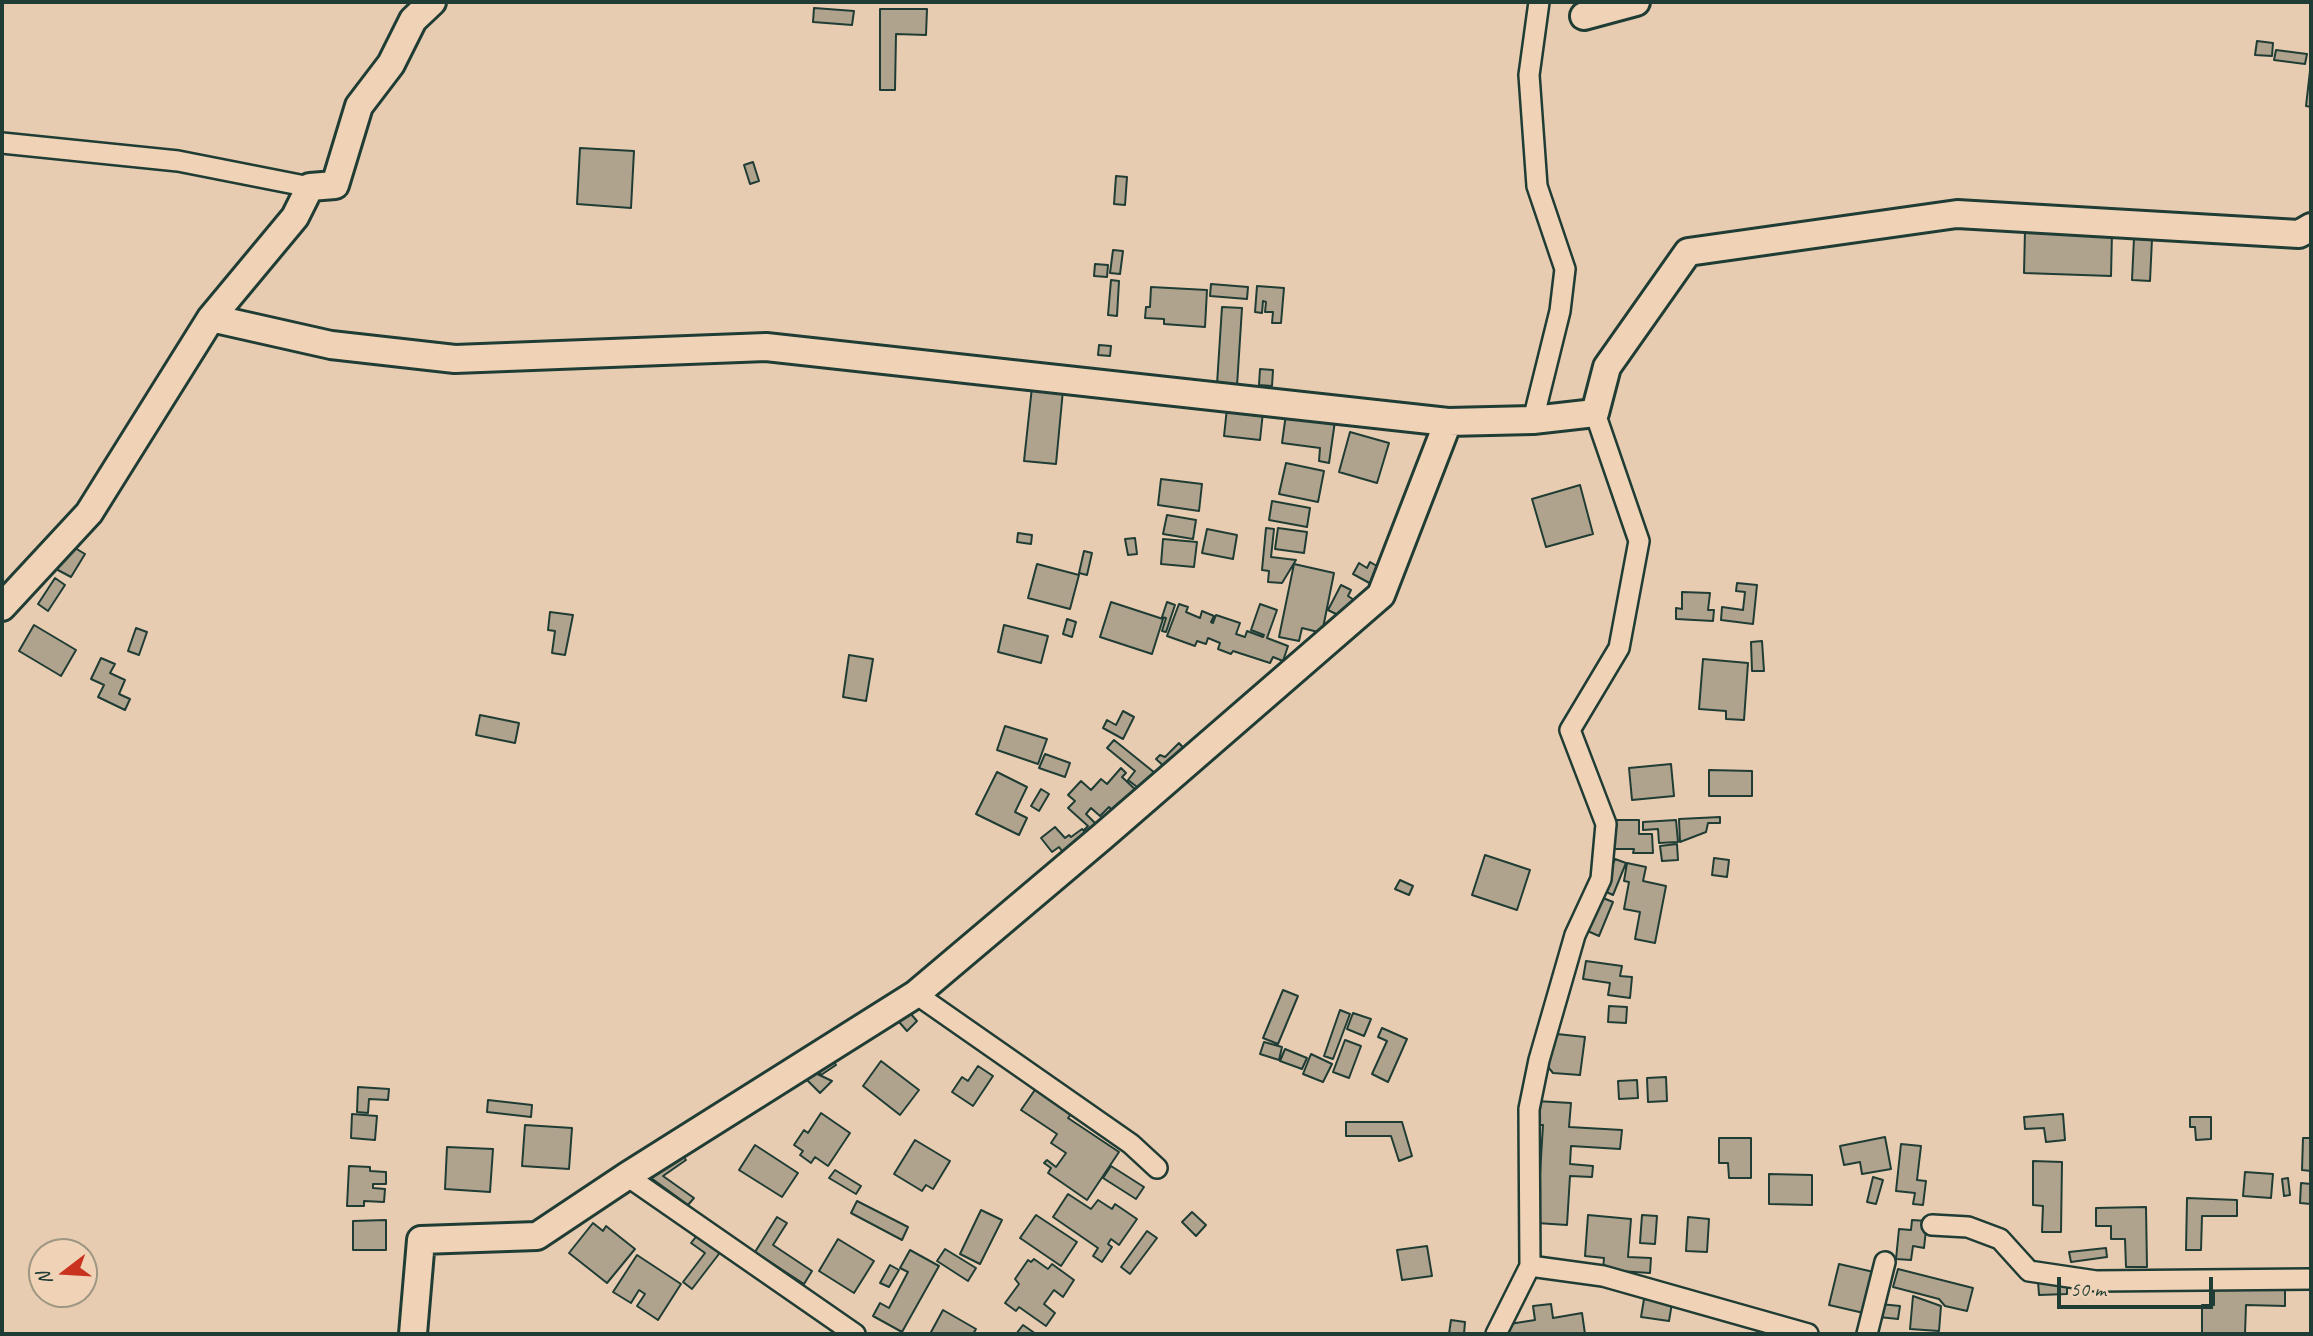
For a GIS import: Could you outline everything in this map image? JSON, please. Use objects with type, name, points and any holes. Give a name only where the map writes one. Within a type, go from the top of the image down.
[{"type":"street","points":[[2,143],[178,161],[310,187],[335,185],[359,106],[391,64],[413,20],[432,2]]},
{"type":"street","points":[[1539,2],[1530,75],[1536,186],[1565,269],[1545,418]]},
{"type":"street","points":[[1584,16],[1636,2]]},
{"type":"street","points":[[2,607],[89,513],[211,318],[295,217],[310,187]]},
{"type":"street","points":[[1496,1334],[1530,1266],[1529,1109],[1539,1060],[1575,935],[1601,879],[1606,824],[1570,730],[1619,648],[1639,541],[1595,413],[1607,367],[1688,252],[1957,214],[2299,234],[2311,227]]},
{"type":"street","points":[[211,318],[331,345],[455,359],[766,347],[1448,422],[1595,413]]},
{"type":"street","points":[[413,1334],[421,1240],[537,1236],[627,1176],[916,994],[1381,595],[1448,422]]},
{"type":"street","points":[[916,994],[1131,1144],[1157,1168]]},
{"type":"street","points":[[627,1176],[855,1334]]},
{"type":"street","points":[[1932,1225],[1968,1227],[2000,1239],[2029,1271],[2096,1281],[2311,1279]]},
{"type":"street","points":[[1867,1334],[1885,1262]]},
{"type":"street","points":[[1530,1266],[1603,1276],[1808,1334]]},
{"type":"building","points":[[814,8],[854,11],[852,25],[813,22]]},
{"type":"building","points":[[880,9],[927,9],[926,35],[896,34],[895,90],[880,90]]},
{"type":"building","points":[[2257,41],[2273,43],[2272,56],[2255,55]]},
{"type":"building","points":[[2276,50],[2307,54],[2305,64],[2274,60]]},
{"type":"building","points":[[2311,62],[2311,107],[2306,106]]},
{"type":"building","points":[[580,148],[634,151],[631,208],[577,204]]},
{"type":"building","points":[[753,162],[759,181],[750,184],[744,165]]},
{"type":"building","points":[[1116,176],[1127,177],[1125,205],[1114,204]]},
{"type":"building","points":[[2025,230],[2112,232],[2111,276],[2024,273]]},
{"type":"building","points":[[2134,238],[2152,239],[2150,281],[2132,280]]},
{"type":"building","points":[[1113,250],[1123,251],[1120,274],[1110,273]]},
{"type":"building","points":[[1095,264],[1108,265],[1107,277],[1094,276]]},
{"type":"building","points":[[1111,280],[1119,281],[1117,316],[1108,315]]},
{"type":"building","points":[[1211,284],[1248,287],[1247,299],[1210,296]]},
{"type":"building","points":[[1257,286],[1284,288],[1281,323],[1272,323],[1273,312],[1265,312],[1266,302],[1263,301],[1262,313],[1255,312]]},
{"type":"building","points":[[1151,287],[1207,290],[1205,327],[1164,324],[1164,319],[1145,318],[1146,307],[1150,307]]},
{"type":"building","points":[[1222,307],[1242,308],[1237,386],[1217,384]]},
{"type":"building","points":[[1099,345],[1111,346],[1110,356],[1098,355]]},
{"type":"building","points":[[1260,369],[1273,370],[1272,386],[1259,385]]},
{"type":"building","points":[[1032,387],[1063,390],[1056,464],[1024,461]]},
{"type":"building","points":[[1227,408],[1263,412],[1260,440],[1224,436]]},
{"type":"building","points":[[1286,414],[1335,421],[1329,463],[1319,461],[1320,448],[1282,443]]},
{"type":"building","points":[[1350,432],[1389,443],[1377,483],[1339,472]]},
{"type":"building","points":[[1286,463],[1324,471],[1318,502],[1279,494]]},
{"type":"building","points":[[1161,479],[1202,484],[1199,511],[1158,505]]},
{"type":"building","points":[[1580,485],[1593,534],[1546,547],[1532,499]]},
{"type":"building","points":[[1272,501],[1310,508],[1307,527],[1269,520]]},
{"type":"building","points":[[1167,515],[1196,520],[1193,539],[1163,534]]},
{"type":"building","points":[[1266,528],[1274,529],[1271,557],[1296,560],[1282,583],[1268,582],[1269,571],[1262,570]]},
{"type":"building","points":[[1278,528],[1307,532],[1304,553],[1275,549]]},
{"type":"building","points":[[1207,529],[1237,535],[1233,559],[1202,553]]},
{"type":"building","points":[[1018,533],[1032,535],[1031,544],[1017,542]]},
{"type":"building","points":[[1135,538],[1137,554],[1128,555],[1125,539]]},
{"type":"building","points":[[1163,539],[1197,542],[1194,567],[1161,564]]},
{"type":"building","points":[[70,545],[85,554],[71,577],[56,569]]},
{"type":"building","points":[[1084,551],[1092,553],[1087,575],[1079,573]]},
{"type":"building","points":[[1370,562],[1382,569],[1373,585],[1353,574],[1359,563],[1367,568]]},
{"type":"building","points":[[1037,564],[1079,575],[1070,609],[1028,598]]},
{"type":"building","points":[[1294,564],[1334,573],[1322,633],[1302,628],[1299,641],[1279,637]]},
{"type":"building","points":[[55,578],[65,585],[48,611],[38,604]]},
{"type":"building","points":[[1737,583],[1757,585],[1753,624],[1721,620],[1722,607],[1743,610],[1745,592],[1736,591]]},
{"type":"building","points":[[1341,585],[1351,590],[1348,596],[1354,600],[1344,618],[1328,610]]},
{"type":"building","points":[[1682,592],[1710,593],[1708,610],[1714,610],[1713,621],[1676,619],[1676,608],[1682,609]]},
{"type":"building","points":[[1111,602],[1163,619],[1152,654],[1100,637]]},
{"type":"building","points":[[1167,602],[1175,605],[1166,632],[1162,631],[1166,618],[1162,617]]},
{"type":"building","points":[[1179,604],[1188,607],[1186,612],[1200,618],[1202,611],[1214,616],[1211,622],[1213,623],[1216,615],[1240,623],[1236,634],[1245,637],[1247,631],[1263,637],[1264,635],[1251,630],[1260,604],[1277,610],[1267,638],[1288,646],[1283,661],[1273,657],[1270,663],[1233,651],[1231,654],[1218,649],[1220,643],[1208,638],[1206,644],[1197,641],[1195,646],[1167,636]]},
{"type":"building","points":[[550,612],[573,615],[565,655],[552,653],[555,631],[548,630]]},
{"type":"building","points":[[1067,619],[1076,622],[1072,637],[1063,634]]},
{"type":"building","points":[[34,625],[76,650],[61,676],[19,651]]},
{"type":"building","points":[[1004,625],[1048,636],[1041,663],[998,652]]},
{"type":"building","points":[[136,628],[147,632],[139,655],[128,651]]},
{"type":"building","points":[[1762,641],[1764,671],[1752,671],[1751,642]]},
{"type":"building","points":[[849,655],[873,659],[866,701],[843,697]]},
{"type":"building","points":[[101,658],[115,664],[110,673],[125,680],[119,694],[130,699],[125,710],[98,697],[104,685],[91,679]]},
{"type":"building","points":[[1703,659],[1748,663],[1744,720],[1726,719],[1726,711],[1699,709]]},
{"type":"building","points":[[1123,711],[1134,717],[1123,739],[1103,728],[1107,720],[1116,725]]},
{"type":"building","points":[[480,715],[519,723],[515,743],[476,735]]},
{"type":"building","points":[[1005,726],[1047,739],[1038,764],[997,750]]},
{"type":"building","points":[[1114,740],[1155,773],[1141,790],[1128,780],[1135,771],[1107,748]]},
{"type":"building","points":[[1179,743],[1186,751],[1168,770],[1156,759],[1160,755],[1165,757]]},
{"type":"building","points":[[1045,754],[1070,763],[1065,777],[1039,768]]},
{"type":"building","points":[[1671,764],[1674,796],[1632,800],[1629,768]]},
{"type":"building","points":[[1121,768],[1126,773],[1122,777],[1139,793],[1118,816],[1109,807],[1100,816],[1091,808],[1086,814],[1096,824],[1103,817],[1107,821],[1092,837],[1084,830],[1088,826],[1068,808],[1075,801],[1068,795],[1081,781],[1091,790],[1101,779],[1107,784]]},
{"type":"building","points":[[1709,770],[1752,771],[1752,796],[1709,796]]},
{"type":"building","points":[[997,772],[1027,787],[1015,812],[1027,818],[1019,835],[976,814]]},
{"type":"building","points":[[1041,789],[1049,794],[1039,811],[1031,806]]},
{"type":"building","points":[[1720,817],[1720,823],[1708,823],[1706,832],[1680,842],[1679,819]]},
{"type":"building","points":[[1611,820],[1639,820],[1639,834],[1652,834],[1653,853],[1633,853],[1634,849],[1611,849]]},
{"type":"building","points":[[1676,820],[1678,842],[1659,843],[1658,829],[1643,830],[1643,822]]},
{"type":"building","points":[[1055,827],[1065,838],[1082,829],[1087,834],[1067,858],[1059,847],[1052,852],[1041,838]]},
{"type":"building","points":[[1677,844],[1678,860],[1662,861],[1660,846]]},
{"type":"building","points":[[1485,855],[1530,870],[1517,910],[1472,895]]},
{"type":"building","points":[[1714,858],[1729,860],[1727,877],[1712,875]]},
{"type":"building","points":[[1615,859],[1626,863],[1613,895],[1602,890]]},
{"type":"building","points":[[1627,863],[1646,867],[1643,881],[1666,886],[1655,943],[1635,939],[1640,912],[1624,909],[1629,882],[1624,881]]},
{"type":"building","points":[[1400,880],[1413,886],[1409,895],[1395,889]]},
{"type":"building","points":[[1598,896],[1613,902],[1599,936],[1583,929]]},
{"type":"building","points":[[1586,961],[1622,966],[1620,976],[1632,977],[1630,998],[1608,995],[1610,983],[1583,979]]},
{"type":"building","points":[[1283,990],[1298,996],[1278,1044],[1263,1038]]},
{"type":"building","points":[[903,1005],[917,1021],[907,1031],[892,1014]]},
{"type":"building","points":[[1609,1006],[1627,1007],[1626,1023],[1608,1022]]},
{"type":"building","points":[[1340,1010],[1350,1014],[1333,1059],[1324,1056]]},
{"type":"building","points":[[1353,1013],[1371,1019],[1364,1036],[1347,1029]]},
{"type":"building","points":[[1382,1028],[1407,1039],[1388,1082],[1372,1074],[1387,1041],[1378,1037]]},
{"type":"building","points":[[1557,1034],[1585,1037],[1580,1075],[1553,1073],[1544,1062]]},
{"type":"building","points":[[1345,1040],[1361,1046],[1349,1078],[1333,1072]]},
{"type":"building","points":[[1264,1042],[1282,1047],[1279,1060],[1260,1054]]},
{"type":"building","points":[[1285,1049],[1307,1058],[1302,1069],[1280,1061]]},
{"type":"building","points":[[829,1054],[836,1065],[821,1075],[814,1065]]},
{"type":"building","points":[[1311,1054],[1332,1064],[1323,1082],[1303,1074]]},
{"type":"building","points":[[881,1061],[919,1090],[900,1115],[863,1086]]},
{"type":"building","points":[[978,1066],[993,1076],[973,1106],[952,1092],[962,1077],[968,1081]]},
{"type":"building","points":[[809,1070],[832,1081],[820,1093],[803,1076]]},
{"type":"building","points":[[1666,1077],[1667,1101],[1648,1102],[1647,1078]]},
{"type":"building","points":[[1637,1080],[1638,1098],[1619,1099],[1618,1081]]},
{"type":"building","points":[[1039,1084],[1075,1109],[1068,1118],[1119,1152],[1087,1200],[1048,1173],[1051,1168],[1044,1163],[1047,1160],[1056,1167],[1066,1153],[1051,1143],[1057,1134],[1021,1110]]},
{"type":"building","points":[[358,1087],[389,1089],[388,1100],[369,1099],[368,1113],[357,1112]]},
{"type":"building","points":[[488,1100],[532,1105],[531,1117],[487,1112]]},
{"type":"building","points":[[1536,1101],[1571,1103],[1569,1127],[1622,1130],[1620,1149],[1571,1146],[1570,1164],[1593,1166],[1592,1177],[1570,1176],[1567,1225],[1537,1223],[1543,1125],[1538,1125]]},
{"type":"building","points":[[821,1113],[850,1133],[828,1166],[815,1157],[811,1163],[800,1155],[803,1151],[794,1145],[804,1130],[808,1133]]},
{"type":"building","points":[[352,1114],[377,1116],[375,1140],[351,1138]]},
{"type":"building","points":[[2063,1114],[2065,1140],[2046,1142],[2044,1128],[2025,1129],[2024,1117]]},
{"type":"building","points":[[2190,1117],[2211,1117],[2211,1139],[2196,1140],[2195,1127],[2190,1127]]},
{"type":"building","points":[[1346,1122],[1402,1122],[1412,1156],[1399,1161],[1391,1136],[1346,1136]]},
{"type":"building","points":[[525,1125],[572,1128],[569,1169],[522,1166]]},
{"type":"building","points":[[1885,1137],[1891,1169],[1862,1174],[1860,1162],[1844,1165],[1840,1146]]},
{"type":"building","points":[[1719,1138],[1751,1138],[1751,1178],[1729,1178],[1728,1163],[1719,1163]]},
{"type":"building","points":[[2303,1138],[2311,1138],[2311,1171],[2302,1170]]},
{"type":"building","points":[[915,1140],[950,1161],[933,1189],[926,1185],[922,1191],[894,1174]]},
{"type":"building","points":[[1901,1144],[1921,1146],[1917,1180],[1926,1181],[1923,1205],[1913,1204],[1915,1193],[1896,1191]]},
{"type":"building","points":[[755,1145],[798,1173],[782,1197],[739,1170]]},
{"type":"building","points":[[447,1147],[493,1149],[490,1192],[445,1189]]},
{"type":"building","points":[[680,1152],[686,1160],[663,1176],[694,1198],[688,1205],[647,1175]]},
{"type":"building","points":[[2033,1161],[2062,1162],[2061,1232],[2042,1232],[2043,1206],[2033,1205]]},
{"type":"building","points":[[349,1166],[370,1167],[370,1171],[386,1172],[386,1184],[373,1184],[373,1188],[385,1189],[384,1202],[364,1201],[364,1206],[347,1206]]},
{"type":"building","points":[[1111,1166],[1144,1187],[1136,1199],[1103,1178]]},
{"type":"building","points":[[835,1170],[861,1186],[856,1194],[829,1178]]},
{"type":"building","points":[[2245,1172],[2273,1174],[2271,1198],[2243,1196]]},
{"type":"building","points":[[1769,1174],[1812,1175],[1812,1205],[1769,1204]]},
{"type":"building","points":[[1873,1177],[1883,1180],[1876,1204],[1867,1202]]},
{"type":"building","points":[[2288,1178],[2290,1195],[2284,1196],[2282,1179]]},
{"type":"building","points":[[2301,1183],[2311,1184],[2311,1204],[2300,1203]]},
{"type":"building","points":[[1068,1194],[1091,1209],[1098,1200],[1112,1209],[1115,1204],[1137,1219],[1119,1245],[1111,1239],[1108,1244],[1112,1247],[1102,1262],[1093,1256],[1098,1248],[1053,1217]]},
{"type":"building","points":[[2187,1198],[2237,1200],[2237,1216],[2202,1216],[2201,1250],[2186,1250]]},
{"type":"building","points":[[857,1201],[908,1227],[902,1240],[851,1213]]},
{"type":"building","points":[[2146,1207],[2147,1267],[2126,1267],[2125,1239],[2111,1239],[2111,1226],[2096,1226],[2096,1208]]},
{"type":"building","points":[[981,1210],[1002,1220],[980,1264],[960,1254]]},
{"type":"building","points":[[1192,1212],[1206,1225],[1196,1236],[1182,1222]]},
{"type":"building","points":[[1036,1215],[1077,1242],[1061,1266],[1020,1238]]},
{"type":"building","points":[[1588,1215],[1631,1219],[1628,1257],[1651,1258],[1650,1273],[1603,1270],[1604,1258],[1585,1256]]},
{"type":"building","points":[[1642,1215],[1657,1216],[1655,1244],[1640,1243]]},
{"type":"building","points":[[777,1217],[787,1223],[773,1245],[812,1271],[804,1284],[755,1252]]},
{"type":"building","points":[[1688,1217],[1709,1219],[1707,1252],[1686,1251]]},
{"type":"building","points":[[386,1220],[386,1250],[353,1250],[353,1221]]},
{"type":"building","points":[[1912,1220],[1927,1221],[1924,1248],[1913,1246],[1911,1260],[1896,1259],[1899,1229],[1911,1230]]},
{"type":"building","points":[[593,1223],[603,1231],[606,1226],[635,1249],[607,1283],[569,1253]]},
{"type":"building","points":[[1147,1231],[1157,1238],[1130,1274],[1121,1267]]},
{"type":"building","points":[[699,1233],[722,1250],[692,1289],[683,1282],[705,1253],[691,1243]]},
{"type":"building","points":[[838,1239],[874,1261],[854,1293],[819,1271]]},
{"type":"building","points":[[1427,1246],[1432,1276],[1402,1280],[1397,1250]]},
{"type":"building","points":[[2106,1248],[2107,1257],[2071,1262],[2069,1252]]},
{"type":"building","points":[[945,1249],[976,1268],[968,1281],[937,1261]]},
{"type":"building","points":[[910,1250],[939,1266],[902,1332],[873,1316],[880,1303],[889,1308],[908,1272],[900,1268]]},
{"type":"building","points":[[637,1255],[681,1284],[658,1320],[637,1306],[645,1294],[639,1290],[631,1303],[613,1292]]},
{"type":"building","points":[[1034,1259],[1048,1269],[1052,1264],[1074,1280],[1063,1297],[1054,1290],[1044,1304],[1055,1313],[1046,1326],[1019,1307],[1016,1311],[1005,1303],[1019,1284],[1015,1279],[1028,1260],[1031,1262]]},
{"type":"building","points":[[1839,1264],[1878,1273],[1868,1314],[1829,1305]]},
{"type":"building","points":[[890,1265],[899,1270],[889,1287],[880,1283]]},
{"type":"building","points":[[1898,1269],[1973,1288],[1967,1311],[1945,1306],[1939,1299],[1893,1287]]},
{"type":"building","points":[[2067,1280],[2067,1294],[2039,1295],[2038,1281]]},
{"type":"building","points":[[2214,1286],[2285,1287],[2285,1306],[2246,1305],[2245,1334],[2202,1333],[2202,1305],[2214,1305]]},
{"type":"building","points":[[1913,1296],[1941,1306],[1939,1331],[1910,1329]]},
{"type":"building","points":[[1644,1299],[1672,1303],[1669,1321],[1641,1317]]},
{"type":"building","points":[[1551,1304],[1553,1318],[1582,1313],[1585,1334],[1505,1334],[1503,1325],[1535,1320],[1533,1306]]},
{"type":"building","points":[[1880,1304],[1900,1306],[1898,1319],[1879,1317]]},
{"type":"building","points":[[943,1310],[976,1329],[973,1334],[930,1334]]},
{"type":"building","points":[[1451,1320],[1465,1322],[1464,1334],[1449,1334]]},
{"type":"building","points":[[1023,1325],[1036,1334],[1016,1334]]}]
